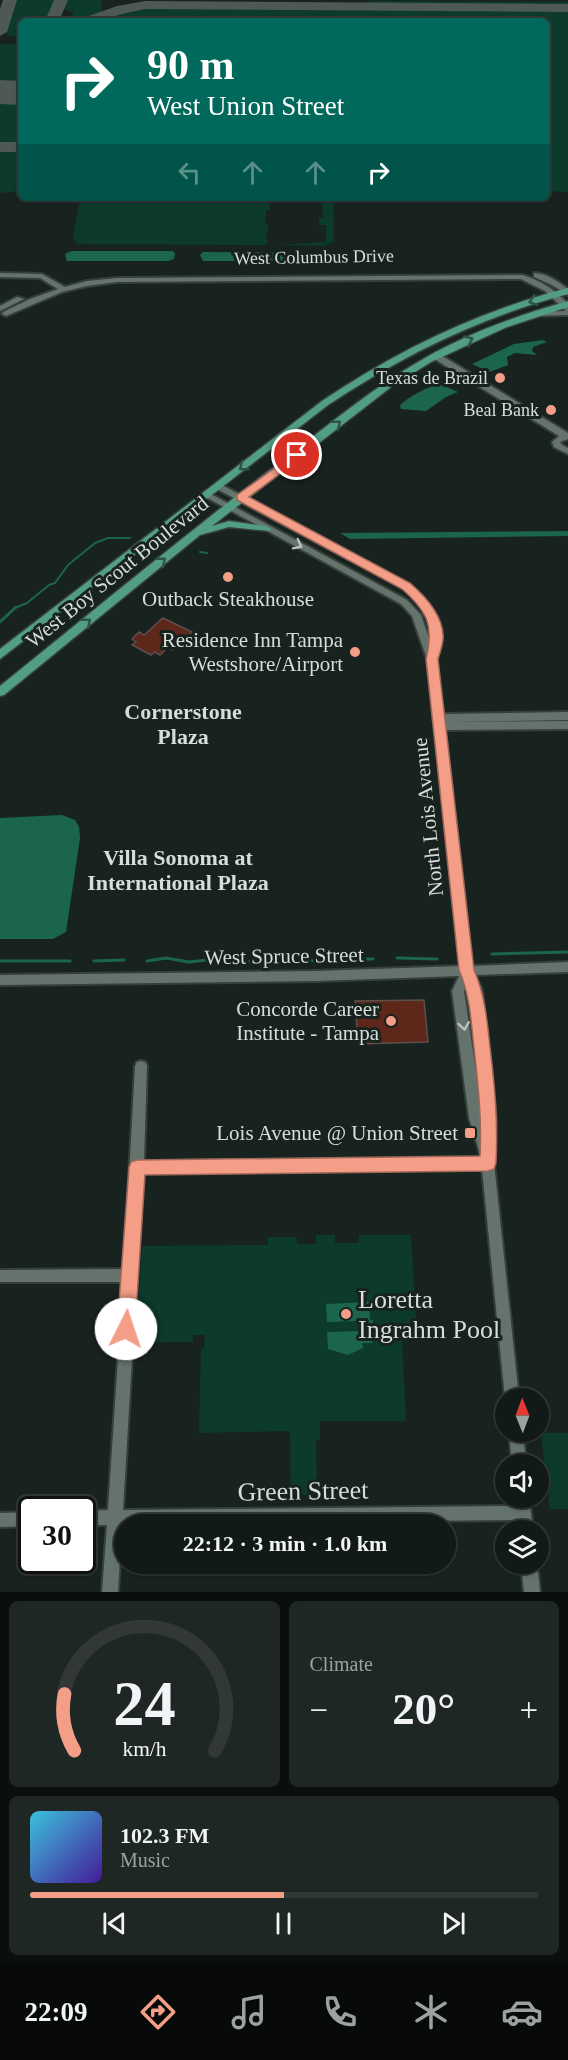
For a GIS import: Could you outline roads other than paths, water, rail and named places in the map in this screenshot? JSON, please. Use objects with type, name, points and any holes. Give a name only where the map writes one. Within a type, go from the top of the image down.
[{"type":"main road","name":"West Boy Scout Boulevard","points":[[0,655],[325,403],[368,373],[423,342],[501,311],[568,292]]},
{"type":"main road","name":"West Boy Scout Boulevard","points":[[0,692],[227,508],[388,385],[432,358],[471,339],[536,314],[567,307]]},
{"type":"main road","points":[[432,358],[427,350],[434,344],[492,319],[501,311]]},
{"type":"main road","points":[[195,534],[229,524],[266,529]]},
{"type":"street","name":"West Columbus Drive","points":[[59,286],[117,274],[523,271],[542,276],[568,292]]},
{"type":"street","points":[[0,276],[42,276],[59,286]]},
{"type":"street","name":"West Columbus Drive","points":[[59,286],[117,280],[499,276],[522,277],[536,281],[556,294],[567,307]]},
{"type":"street","points":[[3,312],[59,286]]},
{"type":"street","points":[[432,358],[499,400],[553,438],[558,447],[568,451]]},
{"type":"street","points":[[499,400],[567,436]]},
{"type":"street","points":[[556,442],[567,436]]},
{"type":"street","name":"North Lois Avenue","points":[[218,486],[406,586],[418,596],[431,615],[437,636],[432,659]]},
{"type":"street","name":"North Lois Avenue","points":[[206,495],[404,602],[416,615],[432,659],[467,970],[458,991],[475,1118],[488,1163],[511,1388]]},
{"type":"street","points":[[439,722],[513,721],[568,716]]},
{"type":"street","points":[[513,721],[568,725]]},
{"type":"street","name":"West Spruce Street","points":[[0,980],[316,976],[568,967]]},
{"type":"street","points":[[114,1514],[137,1167],[141,1065]]},
{"type":"street","points":[[137,1167],[488,1163]]},
{"type":"street","points":[[0,1276],[130,1275]]},
{"type":"street","points":[[523,1508],[525,1520]]},
{"type":"street","name":"Green Street","points":[[442,1514],[524,1513]]},
{"type":"street","name":"Green Street","points":[[96,1518],[114,1518]]},
{"type":"street","points":[[110,1592],[114,1518]]},
{"type":"street","points":[[0,1520],[18,1519]]},
{"type":"street","points":[[530,1574],[532,1592]]},
{"type":"waterway","points":[[15,608],[27,603],[49,585],[55,583],[68,565],[95,543],[108,538],[130,538]]},
{"type":"waterway","points":[[200,552],[207,553]]},
{"type":"waterway","points":[[0,622],[16,607]]},
{"type":"waterway","points":[[492,954],[568,952]]},
{"type":"waterway","points":[[147,961],[166,958],[189,962],[207,960],[253,962]]},
{"type":"waterway","points":[[397,958],[437,959]]},
{"type":"waterway","points":[[305,961],[373,959]]},
{"type":"waterway","points":[[94,961],[124,960]]},
{"type":"waterway","points":[[0,961],[70,961]]},
{"type":"place","name":"Texas de Brazil","points":[[500,378]]},
{"type":"place","name":"Beal Bank","points":[[551,410]]},
{"type":"place","name":"Outback Steakhouse","points":[[228,577]]},
{"type":"place","name":"Residence Inn Tampa Westshore/Airport","points":[[355,652]]},
{"type":"place","name":"Concorde Career Institute - Tampa","points":[[391,1021]]},
{"type":"place","name":"Lois Avenue @ Union Street","points":[[470,1133]]},
{"type":"place","name":"Loretta Ingrahm Pool","points":[[346,1314]]},
{"type":"district","name":"Cornerstone Plaza","points":[[183,724]]},
{"type":"district","name":"Villa Sonoma at International Plaza","points":[[178,870]]}]
